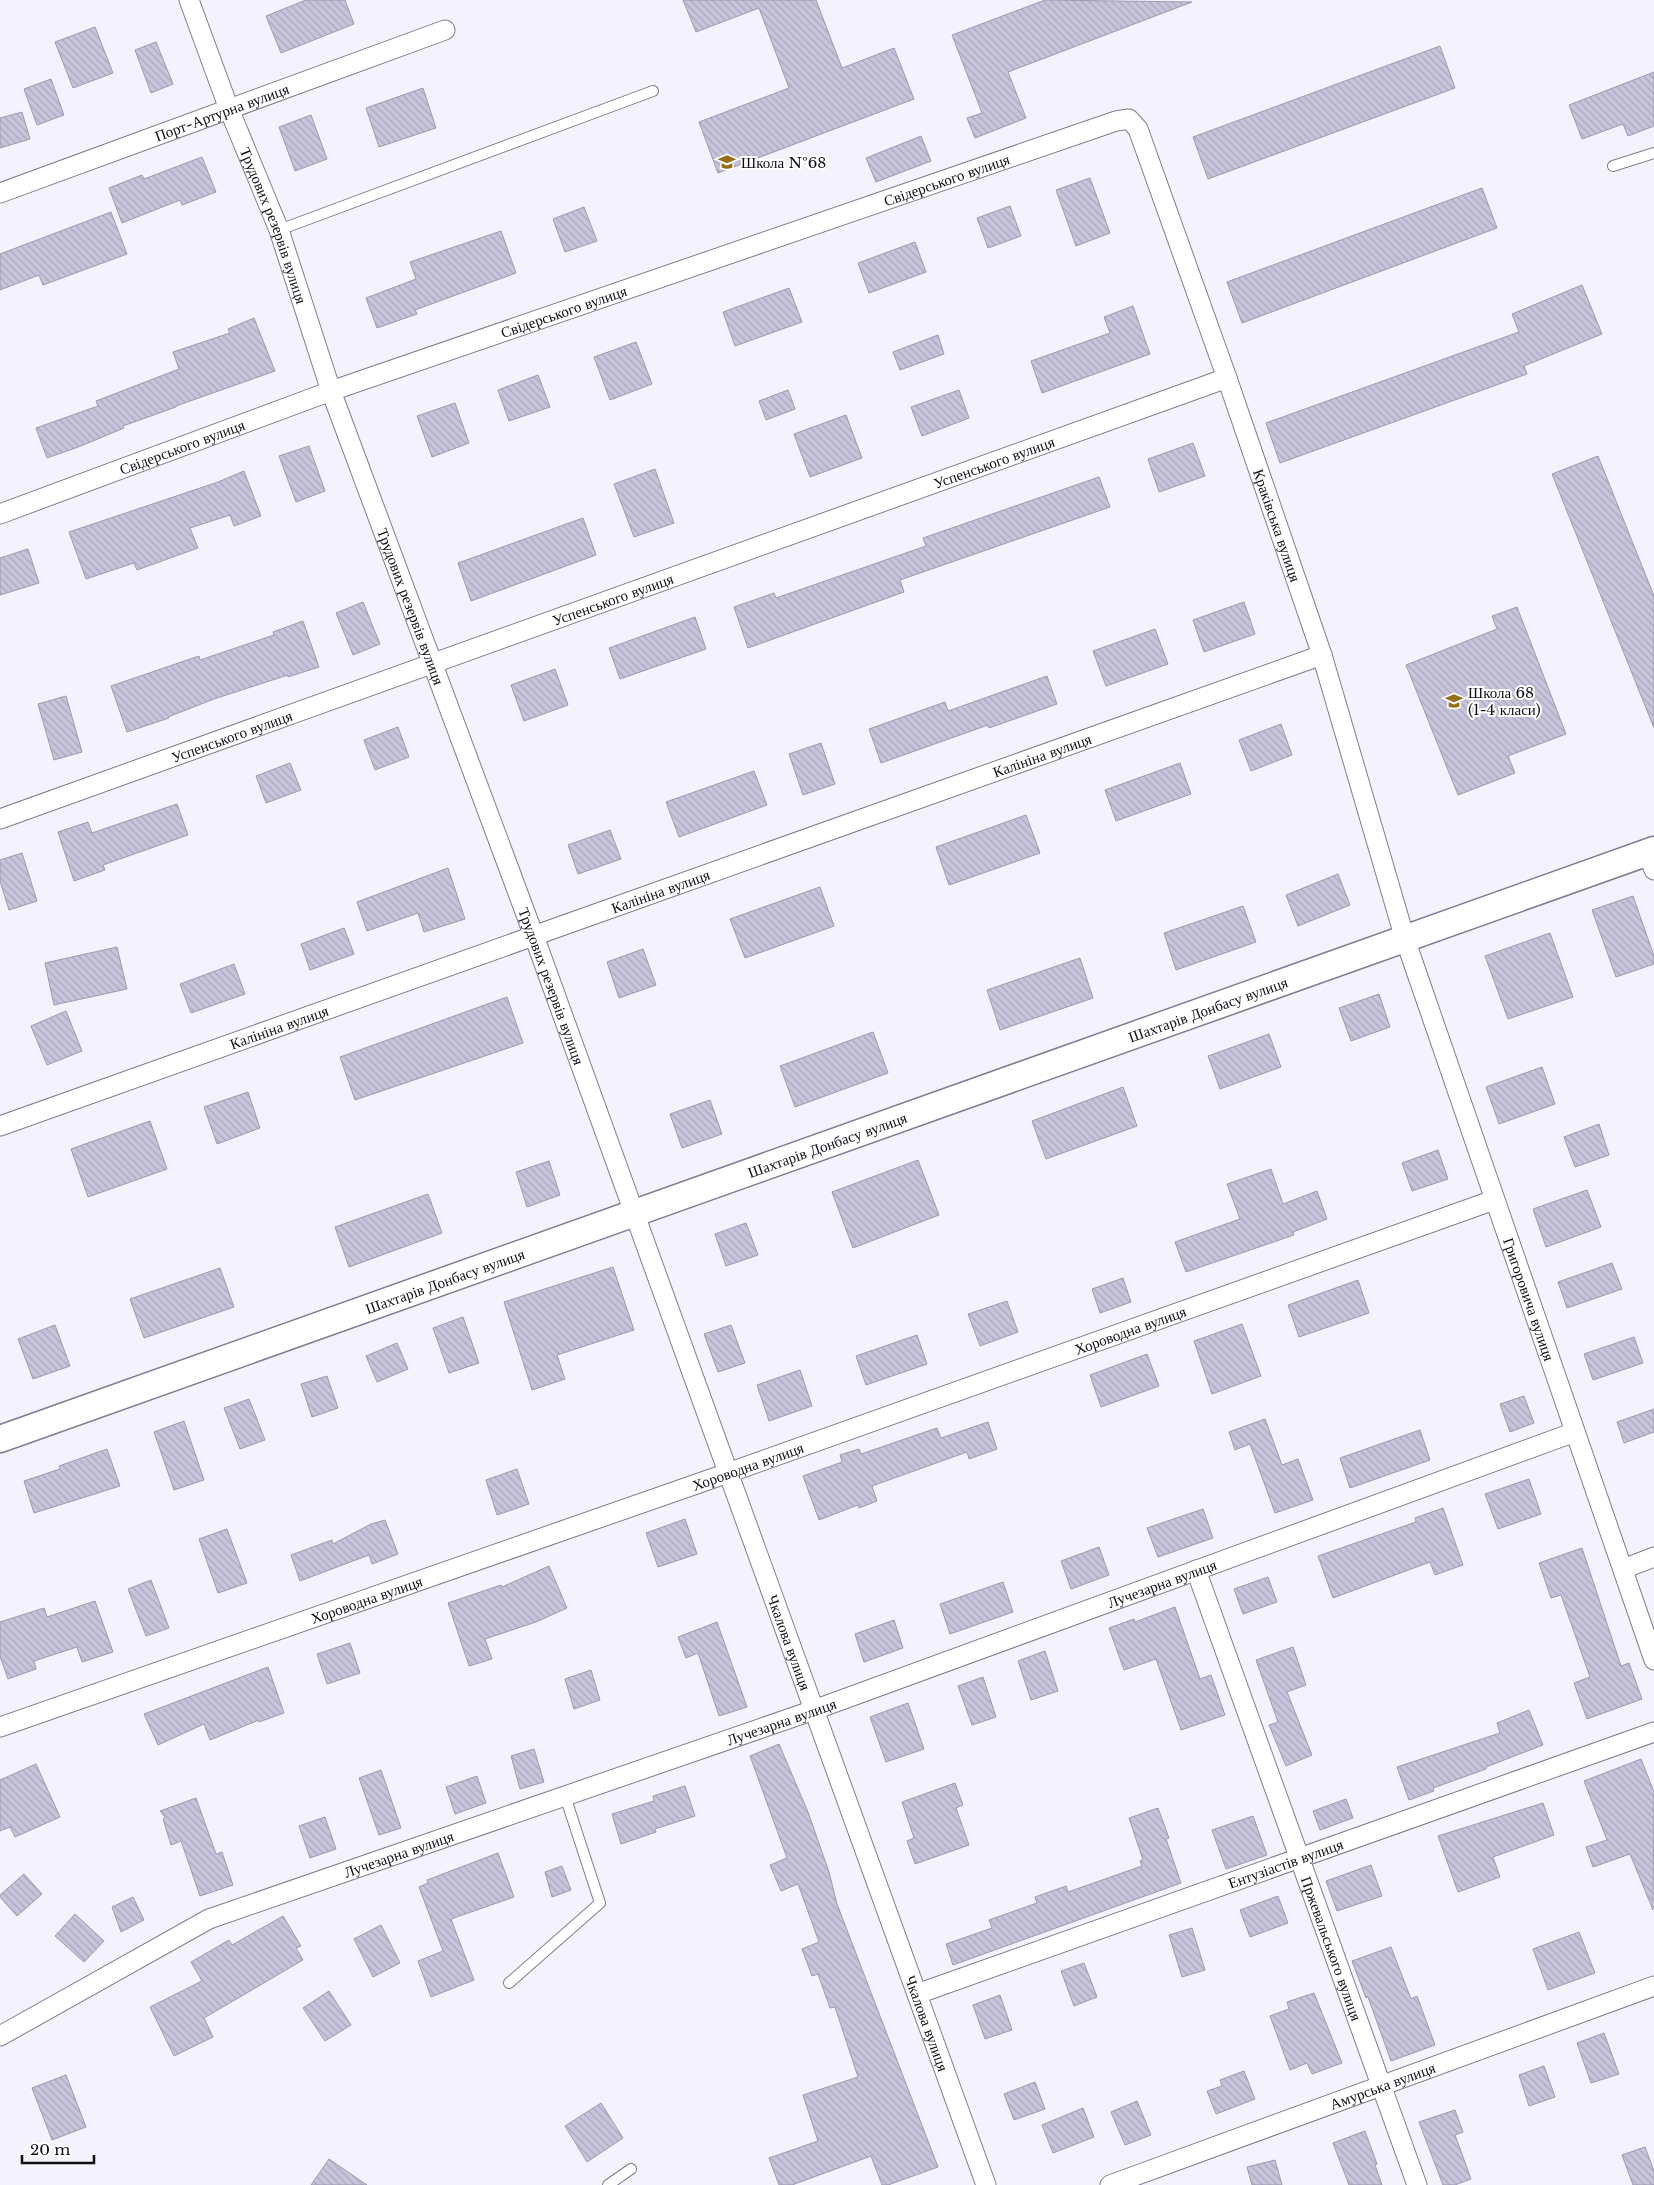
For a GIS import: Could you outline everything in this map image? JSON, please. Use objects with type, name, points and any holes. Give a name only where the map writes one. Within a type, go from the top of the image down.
[{"type":"street","name":"Трудових резервів вулиця","points":[[189,0],[229,108],[279,230],[331,391],[534,936],[634,1212]]},
{"type":"street","name":"Порт-Артурна вулиця","points":[[0,194],[229,108],[445,30]]},
{"type":"street","name":"Краківська вулиця","points":[[1129,119],[1138,129],[1227,378],[1322,655],[1405,939]]},
{"type":"street","name":"Свідерського вулиця","points":[[0,514],[331,391],[1098,127],[1129,119]]},
{"type":"street","name":"Успенського вулиця","points":[[0,819],[1227,378]]},
{"type":"street","name":"Калініна вулиця","points":[[0,1126],[1322,655]]},
{"type":"street","name":"Шахтарів Донбасу вулиця","points":[[0,1440],[634,1212],[1405,939],[1652,858]]},
{"type":"street","name":"Григоровича вулиця","points":[[1405,939],[1654,1660]]},
{"type":"street","name":"Хороводна вулиця","points":[[0,1728],[728,1473],[1494,1200]]},
{"type":"street","name":"Чкалова вулиця","points":[[634,1212],[986,2185]]},
{"type":"street","name":"Лучезарна вулиця","points":[[0,2036],[209,1919],[814,1710],[1575,1432]]},
{"type":"street","points":[[1622,1569],[1654,1557]]},
{"type":"street","name":"Пржевальського вулиця","points":[[1196,1570],[1417,2185]]},
{"type":"street","name":"Ентузіастів вулиця","points":[[917,1994],[1654,1732]]},
{"type":"street","name":"Амурська вулиця","points":[[1110,2185],[1380,2084],[1654,1986]]},
{"type":"lane","points":[[279,230],[653,91]]},
{"type":"lane","points":[[1613,166],[1654,153]]},
{"type":"lane","points":[[509,1983],[600,1903],[566,1796]]},
{"type":"lane","points":[[608,2185],[631,2169]]},
{"type":"building","points":[[306,0],[345,0],[354,24],[281,53],[266,16]]},
{"type":"building","points":[[683,0],[816,0],[842,68],[894,48],[914,99],[718,173],[699,122],[789,88],[759,8],[696,32]]},
{"type":"building","points":[[1045,0],[1192,2],[1008,72],[1026,118],[975,138],[967,118],[982,113],[952,35]]},
{"type":"building","points":[[95,27],[113,73],[73,88],[55,42]]},
{"type":"building","points":[[156,42],[173,84],[151,93],[135,50]]},
{"type":"building","points":[[1440,46],[1455,88],[1208,179],[1193,137]]},
{"type":"building","points":[[1654,72],[1654,126],[1628,136],[1623,124],[1582,139],[1569,105]]},
{"type":"building","points":[[51,79],[64,115],[37,125],[24,89]]},
{"type":"building","points":[[423,88],[436,128],[379,147],[366,108]]},
{"type":"building","points":[[22,112],[30,139],[0,148],[0,118]]},
{"type":"building","points":[[311,115],[327,159],[295,171],[279,127]]},
{"type":"building","points":[[921,136],[931,161],[876,182],[866,158]]},
{"type":"building","points":[[202,157],[216,192],[182,205],[180,200],[122,223],[109,188],[142,175],[144,179]]},
{"type":"building","points":[[1090,178],[1110,233],[1076,246],[1056,190]]},
{"type":"building","points":[[1482,188],[1497,228],[1242,323],[1227,282]]},
{"type":"building","points":[[1010,206],[1021,236],[988,248],[977,218]]},
{"type":"building","points":[[584,207],[597,241],[565,252],[553,219]]},
{"type":"building","points":[[111,212],[127,254],[43,285],[39,275],[0,290],[0,254]]},
{"type":"building","points":[[501,231],[516,273],[415,310],[417,314],[377,328],[366,298],[416,279],[410,262]]},
{"type":"building","points":[[915,242],[926,272],[869,293],[858,263]]},
{"type":"building","points":[[1582,285],[1602,334],[1524,366],[1527,374],[1280,463],[1266,423],[1519,332],[1512,314]]},
{"type":"building","points":[[789,288],[802,322],[735,346],[723,312]]},
{"type":"building","points":[[1133,306],[1150,354],[1042,393],[1031,361],[1110,333],[1104,317]]},
{"type":"building","points":[[254,318],[275,371],[123,426],[124,428],[47,458],[36,428],[98,406],[96,401],[179,369],[173,352],[230,333],[228,329]]},
{"type":"building","points":[[938,335],[944,354],[900,370],[893,352]]},
{"type":"building","points":[[636,342],[652,384],[610,400],[594,357]]},
{"type":"building","points":[[538,375],[550,407],[509,421],[498,390]]},
{"type":"building","points":[[788,390],[795,409],[766,420],[759,401]]},
{"type":"building","points":[[959,390],[969,418],[922,436],[911,407]]},
{"type":"building","points":[[455,403],[469,443],[432,457],[417,416]]},
{"type":"building","points":[[846,415],[862,458],[810,477],[794,434]]},
{"type":"building","points":[[1193,443],[1205,476],[1159,492],[1148,459]]},
{"type":"building","points":[[309,446],[325,491],[296,502],[279,456]]},
{"type":"building","points":[[1598,456],[1654,596],[1654,728],[1552,474]]},
{"type":"building","points":[[655,469],[674,523],[634,537],[614,484]]},
{"type":"building","points":[[244,471],[261,516],[234,526],[230,515],[190,528],[198,548],[137,570],[134,563],[86,579],[69,532],[218,482]]},
{"type":"building","points":[[1099,477],[1110,507],[900,580],[904,592],[748,648],[734,607],[774,593],[776,598],[926,546],[923,538]]},
{"type":"building","points":[[583,518],[596,555],[471,601],[458,563]]},
{"type":"building","points":[[28,549],[39,583],[0,595],[0,558]]},
{"type":"building","points":[[363,602],[380,644],[353,655],[336,613]]},
{"type":"building","points":[[1244,602],[1255,634],[1204,652],[1193,620]]},
{"type":"building","name":"Школа 68 (1-4 класи)","points":[[1517,607],[1566,734],[1508,756],[1515,773],[1458,795],[1406,665],[1497,629],[1492,616]]},
{"type":"building","points":[[695,617],[706,649],[620,679],[609,648]]},
{"type":"building","points":[[303,621],[319,667],[214,699],[169,718],[127,732],[111,686],[199,656],[200,660],[274,635],[273,632]]},
{"type":"building","points":[[1155,629],[1168,664],[1106,686],[1093,651]]},
{"type":"building","points":[[555,669],[568,705],[524,721],[511,685]]},
{"type":"building","points":[[1047,676],[1057,704],[989,728],[988,725],[881,763],[869,729],[945,702],[948,711]]},
{"type":"building","points":[[66,696],[82,752],[54,760],[38,704]]},
{"type":"building","points":[[1281,724],[1292,755],[1251,771],[1239,740]]},
{"type":"building","points":[[398,727],[409,757],[375,770],[364,740]]},
{"type":"building","points":[[821,743],[835,784],[803,795],[789,754]]},
{"type":"building","points":[[290,763],[301,790],[266,803],[256,776]]},
{"type":"building","points":[[1180,763],[1191,794],[1116,821],[1105,790]]},
{"type":"building","points":[[754,771],[767,805],[679,837],[666,802]]},
{"type":"building","points":[[177,804],[188,835],[103,865],[105,870],[74,881],[58,832],[88,822],[92,833]]},
{"type":"building","points":[[1026,815],[1040,853],[949,885],[936,847]]},
{"type":"building","points":[[610,830],[621,859],[578,874],[568,845]]},
{"type":"building","points":[[22,853],[37,901],[9,910],[0,881],[0,860]]},
{"type":"building","points":[[448,868],[465,919],[424,932],[418,913],[367,931],[357,902]]},
{"type":"building","points":[[1338,874],[1350,905],[1298,926],[1286,895]]},
{"type":"building","points":[[820,887],[834,926],[745,958],[730,919]]},
{"type":"building","points":[[1633,896],[1654,956],[1654,964],[1616,977],[1592,910]]},
{"type":"building","points":[[1243,906],[1256,942],[1176,970],[1164,933]]},
{"type":"building","points":[[344,928],[354,954],[310,970],[301,944]]},
{"type":"building","points":[[1550,933],[1573,997],[1508,1019],[1485,956]]},
{"type":"building","points":[[117,947],[127,989],[54,1005],[45,963]]},
{"type":"building","points":[[643,949],[656,985],[619,998],[607,962]]},
{"type":"building","points":[[1080,958],[1093,998],[1000,1030],[987,990]]},
{"type":"building","points":[[234,964],[245,994],[191,1013],[180,984]]},
{"type":"building","points":[[1379,994],[1390,1027],[1351,1041],[1339,1008]]},
{"type":"building","points":[[507,997],[523,1043],[355,1100],[340,1057]]},
{"type":"building","points":[[66,1011],[82,1051],[47,1065],[31,1026]]},
{"type":"building","points":[[873,1032],[888,1073],[795,1107],[780,1066]]},
{"type":"building","points":[[1269,1034],[1281,1067],[1220,1089],[1208,1056]]},
{"type":"building","points":[[1542,1067],[1555,1104],[1499,1124],[1486,1087]]},
{"type":"building","points":[[1123,1087],[1137,1126],[1046,1159],[1032,1121]]},
{"type":"building","points":[[248,1092],[260,1128],[217,1144],[204,1107]]},
{"type":"building","points":[[710,1100],[722,1134],[682,1148],[670,1114]]},
{"type":"building","points":[[150,1121],[167,1169],[88,1197],[71,1149]]},
{"type":"building","points":[[1599,1124],[1609,1155],[1575,1167],[1564,1137]]},
{"type":"building","points":[[1438,1150],[1448,1179],[1412,1191],[1402,1163]]},
{"type":"building","points":[[918,1160],[939,1215],[853,1248],[832,1192]]},
{"type":"building","points":[[549,1161],[560,1195],[527,1207],[516,1172]]},
{"type":"building","points":[[1271,1169],[1283,1204],[1317,1191],[1327,1219],[1293,1232],[1294,1235],[1186,1272],[1175,1242],[1240,1219],[1227,1184]]},
{"type":"building","points":[[1587,1190],[1601,1227],[1546,1247],[1533,1209]]},
{"type":"building","points":[[428,1194],[442,1233],[349,1267],[335,1227]]},
{"type":"building","points":[[746,1223],[758,1255],[726,1266],[715,1234]]},
{"type":"building","points":[[1612,1263],[1622,1289],[1567,1308],[1558,1282]]},
{"type":"building","points":[[613,1267],[634,1330],[557,1355],[565,1379],[532,1390],[504,1302]]},
{"type":"building","points":[[220,1268],[234,1307],[144,1338],[130,1299]]},
{"type":"building","points":[[1123,1278],[1131,1302],[1100,1313],[1092,1289]]},
{"type":"building","points":[[1358,1280],[1369,1313],[1299,1337],[1288,1305]]},
{"type":"building","points":[[1007,1301],[1018,1332],[980,1346],[968,1314]]},
{"type":"building","points":[[463,1317],[479,1363],[449,1373],[433,1328]]},
{"type":"building","points":[[1242,1324],[1261,1376],[1212,1394],[1194,1341]]},
{"type":"building","points":[[55,1325],[70,1366],[33,1379],[18,1339]]},
{"type":"building","points":[[731,1325],[745,1363],[718,1372],[704,1334]]},
{"type":"building","points":[[917,1335],[927,1364],[866,1385],[856,1356]]},
{"type":"building","points":[[1634,1337],[1643,1363],[1593,1380],[1584,1354]]},
{"type":"building","points":[[397,1343],[408,1369],[377,1382],[366,1356]]},
{"type":"building","points":[[1147,1354],[1159,1386],[1101,1407],[1090,1375]]},
{"type":"building","points":[[800,1370],[812,1406],[769,1421],[757,1385]]},
{"type":"building","points":[[327,1376],[338,1408],[312,1417],[301,1384]]},
{"type":"building","points":[[1524,1396],[1534,1423],[1510,1432],[1500,1404]]},
{"type":"building","points":[[249,1399],[265,1440],[240,1449],[224,1408]]},
{"type":"building","points":[[1654,1409],[1654,1432],[1624,1443],[1617,1422]]},
{"type":"building","points":[[1265,1419],[1282,1465],[1298,1459],[1313,1500],[1275,1513],[1250,1444],[1235,1450],[1229,1432]]},
{"type":"building","points":[[184,1421],[204,1480],[174,1490],[154,1432]]},
{"type":"building","points":[[988,1422],[997,1449],[969,1459],[967,1452],[872,1486],[877,1501],[859,1508],[858,1505],[819,1520],[803,1476],[842,1462],[840,1455],[859,1449],[861,1454],[937,1428],[941,1438]]},
{"type":"building","points":[[1420,1430],[1430,1460],[1350,1488],[1340,1458]]},
{"type":"building","points":[[107,1449],[120,1486],[34,1513],[24,1481],[60,1469],[59,1466]]},
{"type":"building","points":[[517,1469],[529,1504],[497,1515],[486,1480]]},
{"type":"building","points":[[1529,1479],[1541,1514],[1498,1529],[1485,1494]]},
{"type":"building","points":[[1443,1508],[1463,1565],[1435,1575],[1430,1562],[1333,1598],[1318,1556],[1416,1522],[1415,1518]]},
{"type":"building","points":[[1203,1509],[1213,1538],[1158,1557],[1147,1528]]},
{"type":"building","points":[[685,1519],[697,1554],[658,1567],[646,1533]]},
{"type":"building","points":[[385,1520],[398,1554],[372,1564],[369,1555],[300,1581],[291,1555],[332,1540],[333,1544],[371,1524]]},
{"type":"building","points":[[227,1529],[247,1583],[218,1593],[199,1539]]},
{"type":"building","points":[[1099,1547],[1109,1575],[1071,1589],[1061,1561]]},
{"type":"building","points":[[1582,1548],[1621,1666],[1629,1663],[1642,1699],[1587,1719],[1574,1683],[1590,1677],[1561,1595],[1551,1598],[1539,1563]]},
{"type":"building","points":[[549,1566],[567,1608],[536,1622],[485,1639],[492,1659],[469,1666],[448,1603],[501,1585],[502,1587]]},
{"type":"building","points":[[1268,1577],[1277,1602],[1243,1614],[1234,1589]]},
{"type":"building","points":[[151,1580],[169,1628],[146,1636],[128,1589]]},
{"type":"building","points":[[1003,1582],[1013,1612],[950,1634],[940,1604]]},
{"type":"building","points":[[95,1601],[113,1652],[82,1662],[77,1647],[34,1661],[36,1669],[8,1679],[0,1656],[0,1622],[44,1608],[47,1617]]},
{"type":"building","points":[[1175,1607],[1200,1679],[1211,1675],[1225,1715],[1181,1730],[1156,1659],[1124,1670],[1109,1628],[1134,1619],[1135,1622]]},
{"type":"building","points":[[894,1620],[903,1648],[864,1662],[855,1634]]},
{"type":"building","points":[[717,1622],[747,1707],[719,1716],[698,1653],[686,1658],[678,1637]]},
{"type":"building","points":[[350,1643],[360,1673],[327,1684],[317,1654]]},
{"type":"building","points":[[1293,1647],[1306,1685],[1287,1692],[1312,1755],[1286,1766],[1269,1725],[1278,1722],[1256,1660]]},
{"type":"building","points":[[1045,1651],[1058,1691],[1031,1700],[1018,1661]]},
{"type":"building","points":[[268,1667],[284,1713],[259,1722],[259,1720],[210,1740],[204,1724],[158,1745],[144,1714]]},
{"type":"building","points":[[591,1670],[600,1700],[574,1709],[565,1679]]},
{"type":"building","points":[[983,1677],[996,1717],[972,1725],[958,1686]]},
{"type":"building","points":[[908,1703],[924,1749],[886,1762],[870,1717]]},
{"type":"building","points":[[1529,1710],[1543,1745],[1486,1767],[1486,1769],[1433,1788],[1434,1791],[1409,1800],[1397,1767],[1500,1733],[1497,1723]]},
{"type":"building","points":[[779,1744],[808,1812],[829,1872],[837,1904],[938,2167],[888,2185],[882,2185],[871,2156],[792,2185],[779,2185],[769,2158],[818,2141],[803,2095],[858,2077],[835,2007],[830,2008],[818,1974],[812,1976],[802,1949],[819,1942],[798,1884],[781,1891],[770,1865],[787,1858],[750,1756]]},
{"type":"building","points":[[534,1749],[544,1782],[520,1789],[511,1756]]},
{"type":"building","points":[[1641,1759],[1654,1792],[1653,1910],[1630,1854],[1593,1867],[1586,1847],[1607,1840],[1584,1781]]},
{"type":"building","points":[[36,1764],[60,1817],[15,1837],[10,1827],[0,1831],[0,1780]]},
{"type":"building","points":[[381,1770],[401,1828],[379,1835],[359,1778]]},
{"type":"building","points":[[477,1776],[486,1803],[455,1814],[446,1787]]},
{"type":"building","points":[[955,1783],[963,1805],[956,1808],[969,1845],[915,1864],[907,1841],[914,1838],[902,1802]]},
{"type":"building","points":[[685,1786],[695,1816],[655,1829],[656,1832],[621,1844],[612,1814],[654,1801],[653,1796]]},
{"type":"building","points":[[196,1798],[216,1854],[222,1852],[233,1885],[200,1896],[181,1841],[171,1845],[163,1819],[165,1817],[160,1811]]},
{"type":"building","points":[[1346,1799],[1353,1818],[1320,1830],[1313,1811]]},
{"type":"building","points":[[1543,1803],[1554,1835],[1493,1857],[1500,1877],[1458,1892],[1438,1836]]},
{"type":"building","points":[[1158,1808],[1169,1838],[1166,1839],[1181,1883],[953,1965],[946,1944],[992,1928],[989,1920],[1037,1903],[1035,1897],[1066,1886],[1068,1892],[1142,1866],[1140,1861],[1143,1860],[1129,1818]]},
{"type":"building","points":[[1253,1816],[1267,1855],[1226,1869],[1212,1830]]},
{"type":"building","points":[[325,1817],[336,1849],[310,1858],[299,1826]]},
{"type":"building","points":[[498,1853],[514,1897],[451,1919],[474,1980],[431,1997],[418,1961],[443,1951],[419,1887],[428,1883],[427,1880]]},
{"type":"building","points":[[1371,1865],[1382,1896],[1337,1911],[1326,1881]]},
{"type":"building","points":[[562,1866],[571,1890],[552,1897],[545,1872]]},
{"type":"building","points":[[24,1874],[42,1894],[17,1916],[0,1895]]},
{"type":"building","points":[[1278,1896],[1288,1923],[1250,1937],[1240,1910]]},
{"type":"building","points":[[133,1897],[144,1920],[121,1932],[112,1907]]},
{"type":"building","points":[[75,1914],[104,1941],[84,1962],[55,1936]]},
{"type":"building","points":[[283,1916],[301,1946],[296,1948],[303,1960],[204,2018],[213,2037],[174,2056],[150,2007],[202,1981],[191,1962],[229,1940],[232,1945]]},
{"type":"building","points":[[381,1925],[400,1963],[373,1977],[354,1939]]},
{"type":"building","points":[[1192,1928],[1205,1970],[1182,1977],[1169,1935]]},
{"type":"building","points":[[1579,1932],[1595,1973],[1548,1990],[1533,1949]]},
{"type":"building","points":[[1391,1947],[1411,1999],[1417,1996],[1435,2045],[1391,2061],[1368,1997],[1366,1998],[1352,1961]]},
{"type":"building","points":[[1084,1963],[1097,1997],[1074,2006],[1061,1971]]},
{"type":"building","points":[[329,1991],[351,2025],[325,2041],[303,2008]]},
{"type":"building","points":[[1314,1993],[1342,2063],[1312,2074],[1307,2063],[1290,2070],[1270,2016],[1289,2009],[1287,2002]]},
{"type":"building","points":[[1000,1995],[1012,2030],[985,2039],[973,2005]]},
{"type":"building","points":[[1604,2033],[1619,2074],[1591,2083],[1577,2043]]},
{"type":"building","points":[[1544,2066],[1555,2097],[1529,2106],[1519,2075]]},
{"type":"building","points":[[1244,2071],[1255,2099],[1216,2114],[1207,2091],[1222,2086],[1220,2080]]},
{"type":"building","points":[[66,2075],[86,2127],[52,2140],[32,2088]]},
{"type":"building","points":[[1035,2082],[1045,2109],[1014,2120],[1004,2094]]},
{"type":"building","points":[[1137,2101],[1151,2135],[1125,2145],[1111,2112]]},
{"type":"building","points":[[601,2103],[623,2138],[587,2162],[565,2126]]},
{"type":"building","points":[[1083,2108],[1094,2137],[1053,2153],[1042,2125]]},
{"type":"building","points":[[1455,2110],[1463,2132],[1455,2135],[1471,2179],[1455,2185],[1443,2185],[1419,2122]]},
{"type":"building","points":[[1365,2131],[1377,2164],[1375,2165],[1382,2185],[1349,2185],[1333,2143]]},
{"type":"building","points":[[1645,2147],[1654,2171],[1654,2185],[1633,2185],[1622,2155]]},
{"type":"building","points":[[329,2159],[367,2185],[311,2185]]},
{"type":"building","points":[[1275,2160],[1282,2185],[1252,2185],[1247,2167]]},
{"type":"place","name":"Школа №68","points":[[727,162]]},
{"type":"place","name":"Школа 68 (1-4 класи)","points":[[1454,701]]}]
